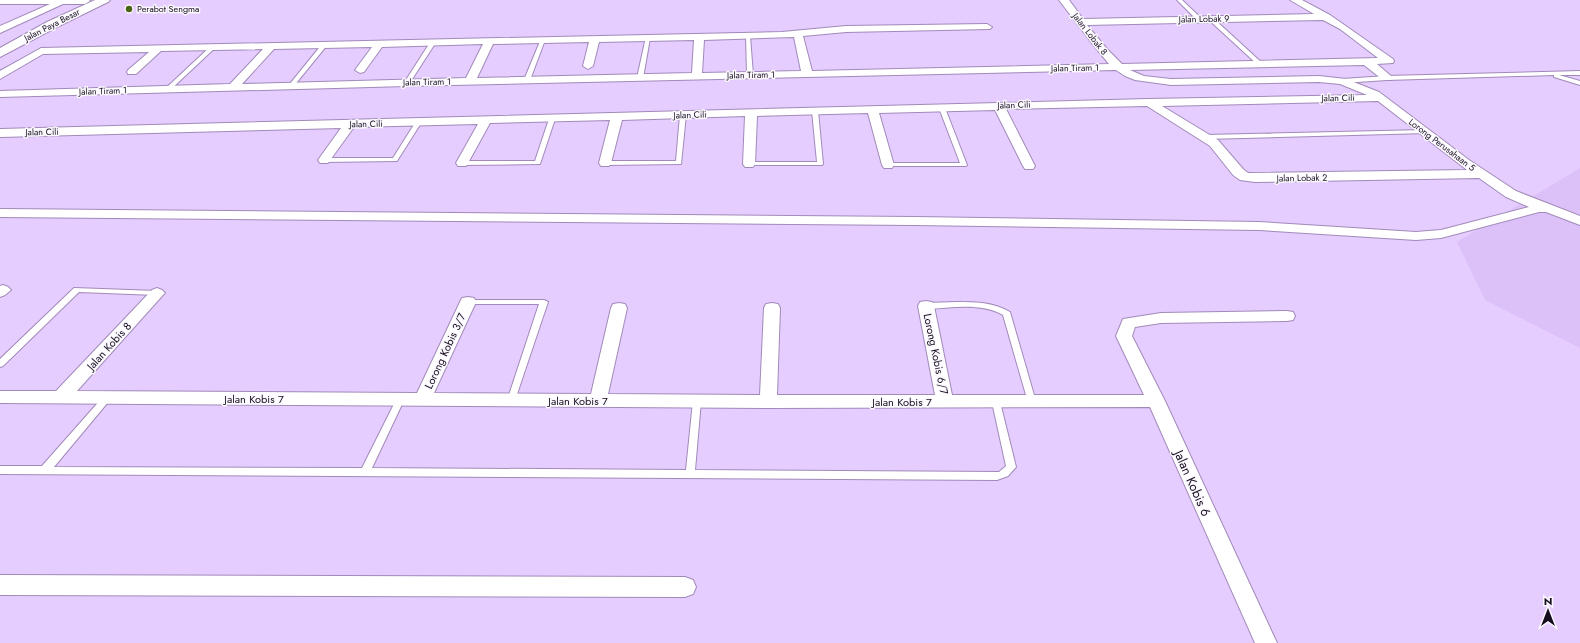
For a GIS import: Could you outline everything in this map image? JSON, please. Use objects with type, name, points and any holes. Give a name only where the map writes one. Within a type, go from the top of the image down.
[{"type":"street","name":"Jalan Paya Besar","points":[[0,53],[51,25],[104,0]]},
{"type":"street","name":"Jalan Lobak 8","points":[[1064,0],[1108,57],[1119,67]]},
{"type":"street","name":"Jalan Tiram 1","points":[[0,94],[470,81],[1389,61],[1343,27],[1295,0]]},
{"type":"street","points":[[0,1],[87,1]]},
{"type":"street","points":[[0,30],[64,1]]},
{"type":"street","name":"Jalan Paya Besar","points":[[0,44],[87,1]]},
{"type":"street","points":[[0,10],[43,10]]},
{"type":"street","name":"Jalan Lobak 9","points":[[1080,22],[1327,17]]},
{"type":"street","points":[[0,76],[41,52],[325,44],[748,36],[798,34],[830,30],[987,27]]},
{"type":"street","points":[[798,34],[807,74]]},
{"type":"street","points":[[697,76],[698,37]]},
{"type":"street","points":[[588,66],[595,39]]},
{"type":"street","points":[[470,81],[490,41]]},
{"type":"street","points":[[360,70],[380,43]]},
{"type":"street","points":[[232,88],[272,46]]},
{"type":"street","points":[[132,72],[159,48]]},
{"type":"street","points":[[1368,62],[1387,78]]},
{"type":"street","name":"Lorong Perusahaan 5","points":[[1119,67],[1127,74],[1135,77],[1171,82],[1319,79],[1342,81],[1366,90],[1380,98],[1511,194],[1580,221]]},
{"type":"street","name":"Jalan Cili","points":[[0,133],[418,123],[1148,102],[1380,98]]},
{"type":"street","name":"Jalan Lobak 2","points":[[1148,102],[1214,143],[1238,172],[1245,177],[1482,174]]},
{"type":"street","points":[[998,106],[1029,166]]},
{"type":"street","points":[[873,110],[888,165]]},
{"type":"street","points":[[749,164],[751,113]]},
{"type":"street","points":[[604,164],[618,117]]},
{"type":"street","points":[[462,163],[485,121]]},
{"type":"street","points":[[324,160],[350,124]]},
{"type":"street","points":[[0,213],[914,221],[1236,226],[1416,236],[1441,234],[1546,208]]},
{"type":"street","name":"Jalan Kobis 8","points":[[60,398],[157,293]]},
{"type":"street","name":"Lorong Kobis 3/7","points":[[422,400],[468,302]]},
{"type":"street","name":"Lorong Kobis 6/7","points":[[926,306],[945,402]]},
{"type":"street","points":[[598,401],[619,308]]},
{"type":"street","points":[[768,402],[772,308]]},
{"type":"street","name":"Jalan Kobis 6","points":[[1266,643],[1156,401],[1124,336],[1129,323],[1161,318],[1287,316]]},
{"type":"street","name":"Jalan Kobis 7","points":[[0,397],[106,399],[768,402],[1156,401]]},
{"type":"street","points":[[0,585],[72,584],[685,588]]},
{"type":"lane","points":[[1179,0],[1200,20]]},
{"type":"lane","points":[[1211,19],[1260,64]]},
{"type":"lane","points":[[748,36],[750,75]]},
{"type":"lane","points":[[640,78],[648,38]]},
{"type":"lane","points":[[527,80],[543,40]]},
{"type":"lane","points":[[407,83],[433,42]]},
{"type":"lane","points":[[291,86],[325,44]]},
{"type":"lane","points":[[167,90],[213,47]]},
{"type":"lane","points":[[1548,73],[1580,83]]},
{"type":"lane","name":"Lorong Perusahaan 5","points":[[1342,81],[1387,78],[1580,73]]},
{"type":"lane","points":[[888,165],[964,165],[942,108]]},
{"type":"lane","points":[[749,164],[820,164],[815,111]]},
{"type":"lane","points":[[604,164],[679,163],[683,115]]},
{"type":"lane","points":[[462,163],[538,163],[552,119]]},
{"type":"lane","points":[[324,160],[395,160],[418,123]]},
{"type":"lane","points":[[1205,137],[1425,132]]},
{"type":"lane","points":[[0,364],[77,290],[157,293]]},
{"type":"lane","points":[[468,302],[544,302],[511,400]]},
{"type":"lane","points":[[926,306],[988,306],[1001,309],[1007,314],[1032,402]]},
{"type":"lane","points":[[45,470],[106,399]]},
{"type":"lane","points":[[365,472],[400,400]]},
{"type":"lane","points":[[690,474],[697,401]]},
{"type":"lane","points":[[0,470],[1003,475],[1011,467],[1011,462],[996,402]]},
{"type":"shaded area","points":[[1580,168],[1580,348],[1485,300],[1457,242]]},
{"type":"place","name":"Perabot Sengma","points":[[129,9]]}]
